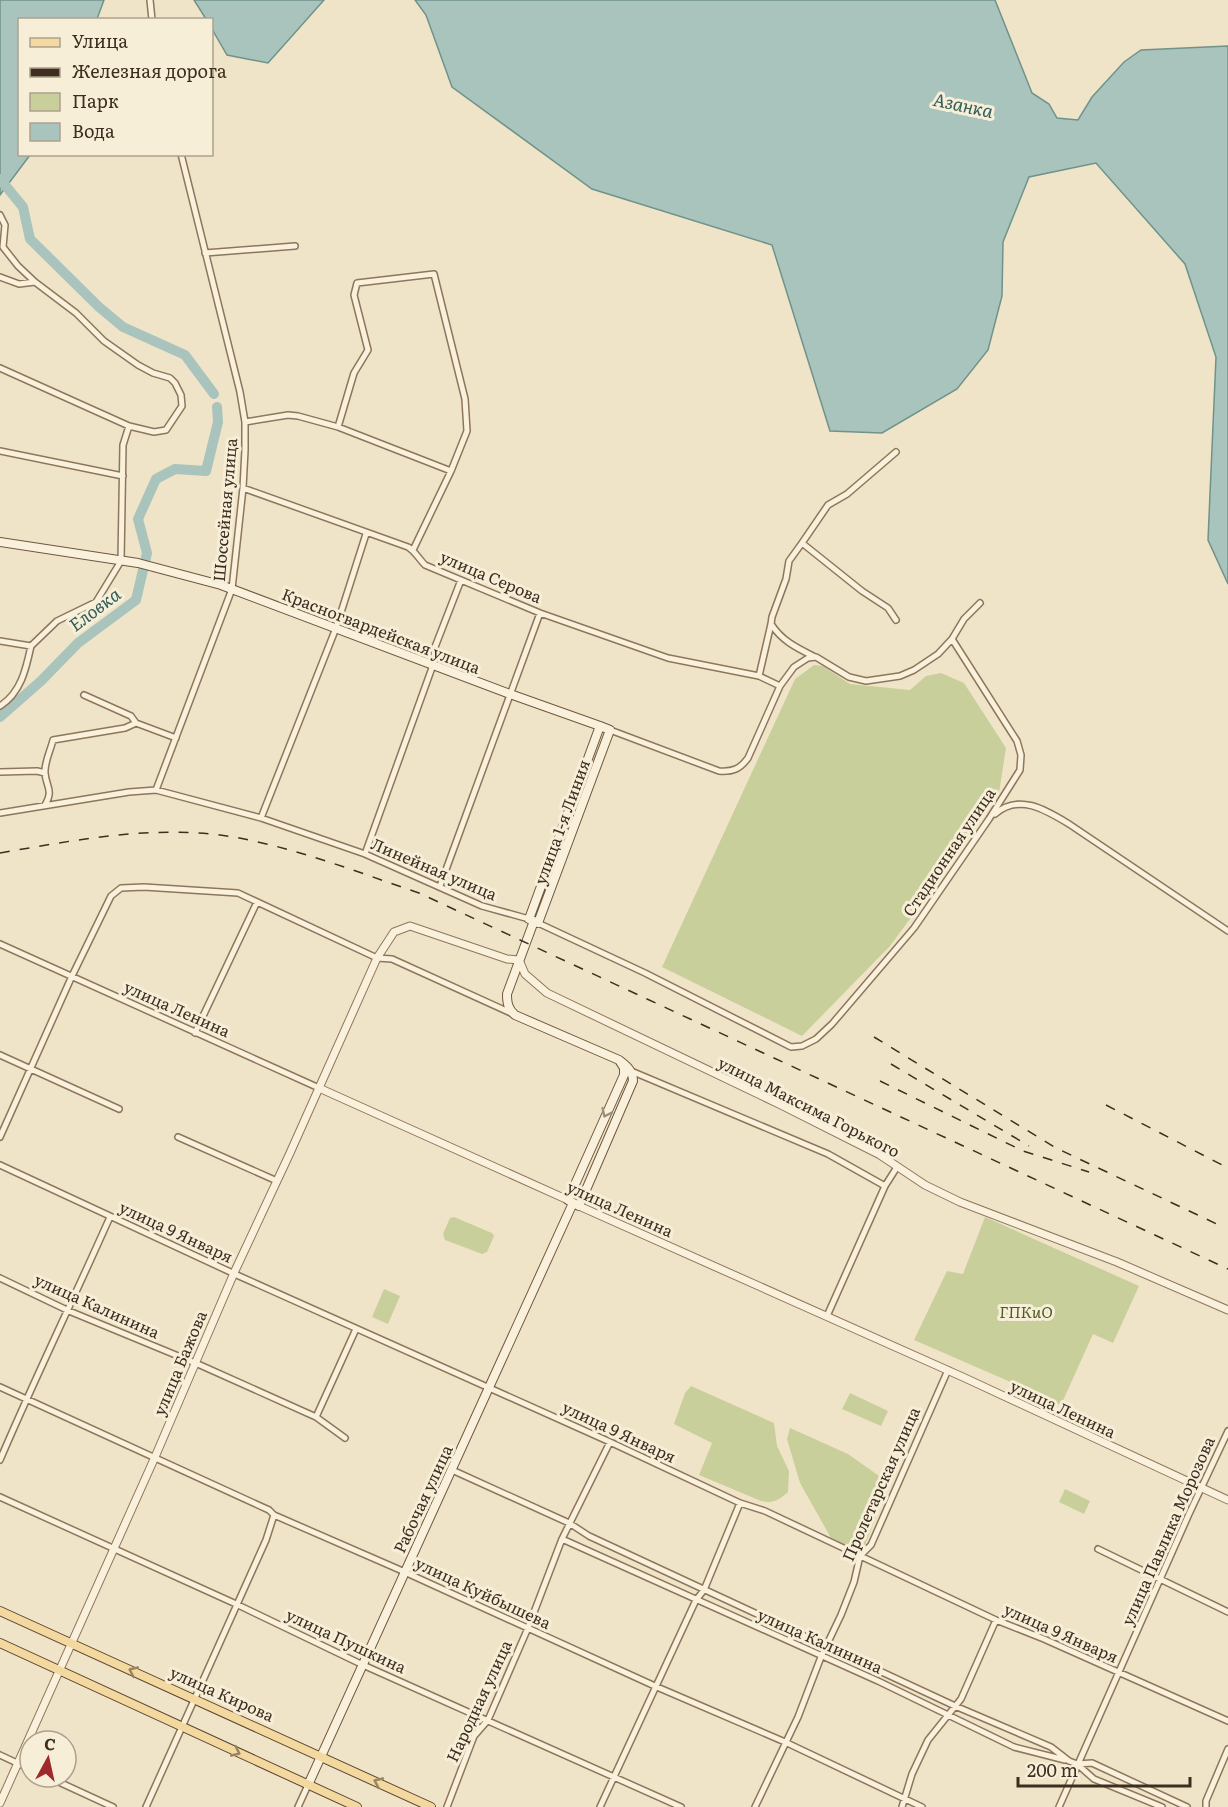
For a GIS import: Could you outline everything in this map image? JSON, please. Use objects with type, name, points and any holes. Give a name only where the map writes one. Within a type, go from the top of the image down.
[{"type":"main road","name":"Красногвардейская улица","points":[[0,542],[138,563],[232,589],[610,730]]},
{"type":"main road","name":"улица 1-я Линия","points":[[534,921],[600,726]]},
{"type":"main road","name":"улица 1-я Линия","points":[[515,1015],[508,1006],[507,994],[610,730]]},
{"type":"main road","name":"улица Максима Горького","points":[[515,1015],[619,1060],[631,1071]]},
{"type":"main road","name":"Рабочая улица","points":[[573,1203],[624,1076],[624,1068],[619,1060]]},
{"type":"main road","name":"Рабочая улица","points":[[308,1785],[573,1203],[633,1081],[631,1071]]},
{"type":"main road","name":"улица Кирова","points":[[0,1611],[431,1807]]},
{"type":"main road","points":[[0,1643],[357,1807]]},
{"type":"street","points":[[150,0],[152,18]]},
{"type":"street","name":"Шоссейная улица","points":[[156,790],[232,589],[243,488],[245,422],[240,392],[181,156]]},
{"type":"street","points":[[0,215],[5,225],[1,250],[35,282],[76,313],[104,340],[138,365],[170,378],[181,395],[182,406],[166,430],[154,432],[129,426],[0,368]]},
{"type":"street","points":[[205,253],[295,246]]},
{"type":"street","points":[[338,427],[354,373],[368,350],[355,302],[357,283],[434,274],[465,399],[466,431],[451,471],[413,550]]},
{"type":"street","points":[[0,277],[19,284],[35,282]]},
{"type":"street","points":[[245,422],[288,415],[338,427],[451,471]]},
{"type":"street","points":[[0,706],[13,696],[20,685],[31,646],[57,621],[96,602],[121,561],[123,445],[129,426]]},
{"type":"street","points":[[0,451],[123,476]]},
{"type":"street","points":[[759,676],[772,617],[786,579],[789,561],[828,506],[847,494],[896,452]]},
{"type":"street","name":"улица Серова","points":[[243,488],[309,510],[366,534],[389,539],[413,550],[416,557],[425,565],[540,613],[668,658],[759,676],[780,686]]},
{"type":"street","points":[[261,818],[336,628],[366,534]]},
{"type":"street","points":[[802,543],[862,591],[888,608],[896,620]]},
{"type":"street","points":[[365,854],[433,665],[435,646],[461,580]]},
{"type":"street","points":[[771,624],[778,635],[788,643],[849,677],[866,681],[883,679],[914,670],[938,654],[952,639],[964,619],[980,603]]},
{"type":"street","points":[[440,886],[540,613]]},
{"type":"street","name":"Стадионная улица","points":[[791,1047],[802,1046],[816,1039],[848,1007],[914,928],[990,819],[1020,770],[1021,755],[1017,741],[952,639]]},
{"type":"street","points":[[0,641],[31,646]]},
{"type":"street","points":[[780,686],[794,667],[808,658],[816,657]]},
{"type":"street","name":"Красногвардейская улица","points":[[610,730],[719,771],[732,772],[742,766],[780,686]]},
{"type":"street","points":[[84,695],[131,716],[136,723],[176,738]]},
{"type":"street","points":[[45,805],[50,791],[45,773],[53,740],[125,728],[136,723]]},
{"type":"street","points":[[0,772],[37,771],[45,773]]},
{"type":"street","name":"Линейная улица","points":[[0,813],[129,792],[156,790],[261,818],[365,854],[482,906],[534,921],[645,973],[791,1047]]},
{"type":"street","points":[[990,819],[1002,807],[1014,803],[1042,809],[1069,824],[1228,931]]},
{"type":"street","name":"улица Максима Горького","points":[[72,976],[111,896],[121,888],[144,887],[238,893],[377,958],[392,959],[515,1015]]},
{"type":"street","points":[[195,1033],[257,902]]},
{"type":"street","name":"улица Бажова","points":[[0,1803],[114,1550],[234,1273],[377,958],[389,937],[402,928],[418,928],[507,959],[519,960]]},
{"type":"street","name":"улица Ленина","points":[[0,944],[948,1370],[1228,1500]]},
{"type":"street","name":"улица Максима Горького","points":[[519,960],[525,975],[547,993],[782,1105],[880,1155],[925,1185],[960,1202],[1116,1262],[1228,1310]]},
{"type":"street","points":[[0,1137],[72,976]]},
{"type":"street","points":[[0,1055],[119,1109]]},
{"type":"street","name":"улица Максима Горького","points":[[631,1071],[828,1154],[885,1186]]},
{"type":"street","points":[[178,1137],[277,1181]]},
{"type":"street","name":"улица 9 Января","points":[[0,1165],[740,1503],[765,1511],[996,1620],[1228,1721]]},
{"type":"street","points":[[827,1316],[885,1186],[897,1167]]},
{"type":"street","points":[[0,1460],[110,1217]]},
{"type":"street","name":"улица Калинина","points":[[0,1278],[69,1311],[316,1417],[345,1438]]},
{"type":"street","points":[[316,1417],[356,1329]]},
{"type":"street","name":"Пролетарская улица","points":[[755,1807],[798,1718],[821,1657],[828,1646],[854,1582],[860,1556],[872,1545],[903,1468],[948,1370]]},
{"type":"street","name":"улица Куйбышева","points":[[0,1387],[259,1505],[274,1515],[785,1742],[922,1807]]},
{"type":"street","name":"улица Павлика Морозова","points":[[1059,1807],[1228,1431]]},
{"type":"street","name":"Народная улица","points":[[447,1807],[474,1736],[488,1720],[528,1628],[569,1523],[610,1442]]},
{"type":"street","name":"улица Калинина","points":[[452,1470],[569,1523],[589,1536],[704,1590],[955,1706],[1051,1747],[1069,1761]]},
{"type":"street","name":"улица Пушкина","points":[[0,1497],[237,1604],[363,1665],[681,1807]]},
{"type":"street","points":[[600,1807],[696,1600],[704,1590],[740,1503]]},
{"type":"street","points":[[146,1807],[266,1540],[274,1515]]},
{"type":"street","name":"улица Калинина","points":[[562,1539],[878,1682],[1014,1747],[1077,1764],[1094,1779],[1162,1807]]},
{"type":"street","points":[[1098,1549],[1228,1612]]},
{"type":"street","points":[[902,1807],[912,1774],[928,1740],[961,1699],[996,1620]]},
{"type":"street","points":[[1206,1807],[1206,1801],[1228,1749]]},
{"type":"street","points":[[0,1755],[17,1763]]},
{"type":"street","name":"улица Калинина","points":[[1077,1764],[1092,1763],[1187,1807]]},
{"type":"street","name":"Рабочая улица","points":[[298,1807],[308,1785]]},
{"type":"street","points":[[74,1789],[113,1807]]},
{"type":"green space","points":[[814,665],[823,666],[850,684],[910,690],[926,676],[941,673],[964,683],[1006,748],[999,793],[965,844],[890,946],[802,1036],[662,967],[795,679]]},
{"type":"green space","points":[[454,1217],[492,1233],[494,1236],[487,1252],[482,1254],[445,1240],[443,1234],[450,1218]]},
{"type":"green space","name":"ГПКиО","points":[[985,1217],[1139,1286],[1113,1343],[1093,1334],[1061,1405],[1033,1392],[1032,1389],[1022,1387],[914,1340],[947,1271],[963,1274]]},
{"type":"green space","points":[[384,1289],[400,1296],[388,1324],[372,1317]]},
{"type":"green space","points":[[691,1386],[774,1423],[777,1446],[789,1471],[788,1492],[776,1501],[761,1501],[699,1475],[712,1443],[674,1424],[685,1393]]},
{"type":"green space","points":[[850,1393],[888,1411],[881,1426],[842,1409]]},
{"type":"green space","points":[[790,1428],[848,1454],[889,1483],[864,1548],[850,1547],[831,1538],[800,1483],[787,1439]]},
{"type":"green space","points":[[1065,1489],[1090,1501],[1084,1514],[1059,1502]]},
{"type":"water","points":[[0,0],[104,0],[97,18],[18,18],[18,156],[29,156],[0,195]]},
{"type":"water","points":[[194,0],[324,0],[268,63],[227,55],[213,31],[213,18],[205,18]]},
{"type":"water","name":"Азанка","points":[[415,0],[995,0],[1032,93],[1049,104],[1057,118],[1078,120],[1092,97],[1124,62],[1141,50],[1228,46],[1228,584],[1208,540],[1216,357],[1185,264],[1096,163],[1029,177],[1003,242],[1002,296],[988,350],[957,389],[882,433],[830,431],[772,245],[592,189],[452,87],[426,15]]},
{"type":"waterway","name":"Еловка","points":[[0,179],[23,207],[30,239],[99,307],[123,327],[185,355],[214,394]]},
{"type":"waterway","name":"Еловка","points":[[0,717],[41,681],[78,643],[136,600],[147,553],[138,519],[156,479],[175,469],[206,471],[218,422],[217,407]]},
{"type":"railway","points":[[0,853],[124,834],[187,832],[249,840],[335,864],[419,893],[1228,1269]]},
{"type":"railway","points":[[874,1037],[1056,1148],[1221,1226]]},
{"type":"railway","points":[[891,1064],[1029,1146]]},
{"type":"railway","points":[[880,1081],[1023,1151],[1089,1172]]},
{"type":"railway","points":[[1106,1105],[1228,1168]]}]
